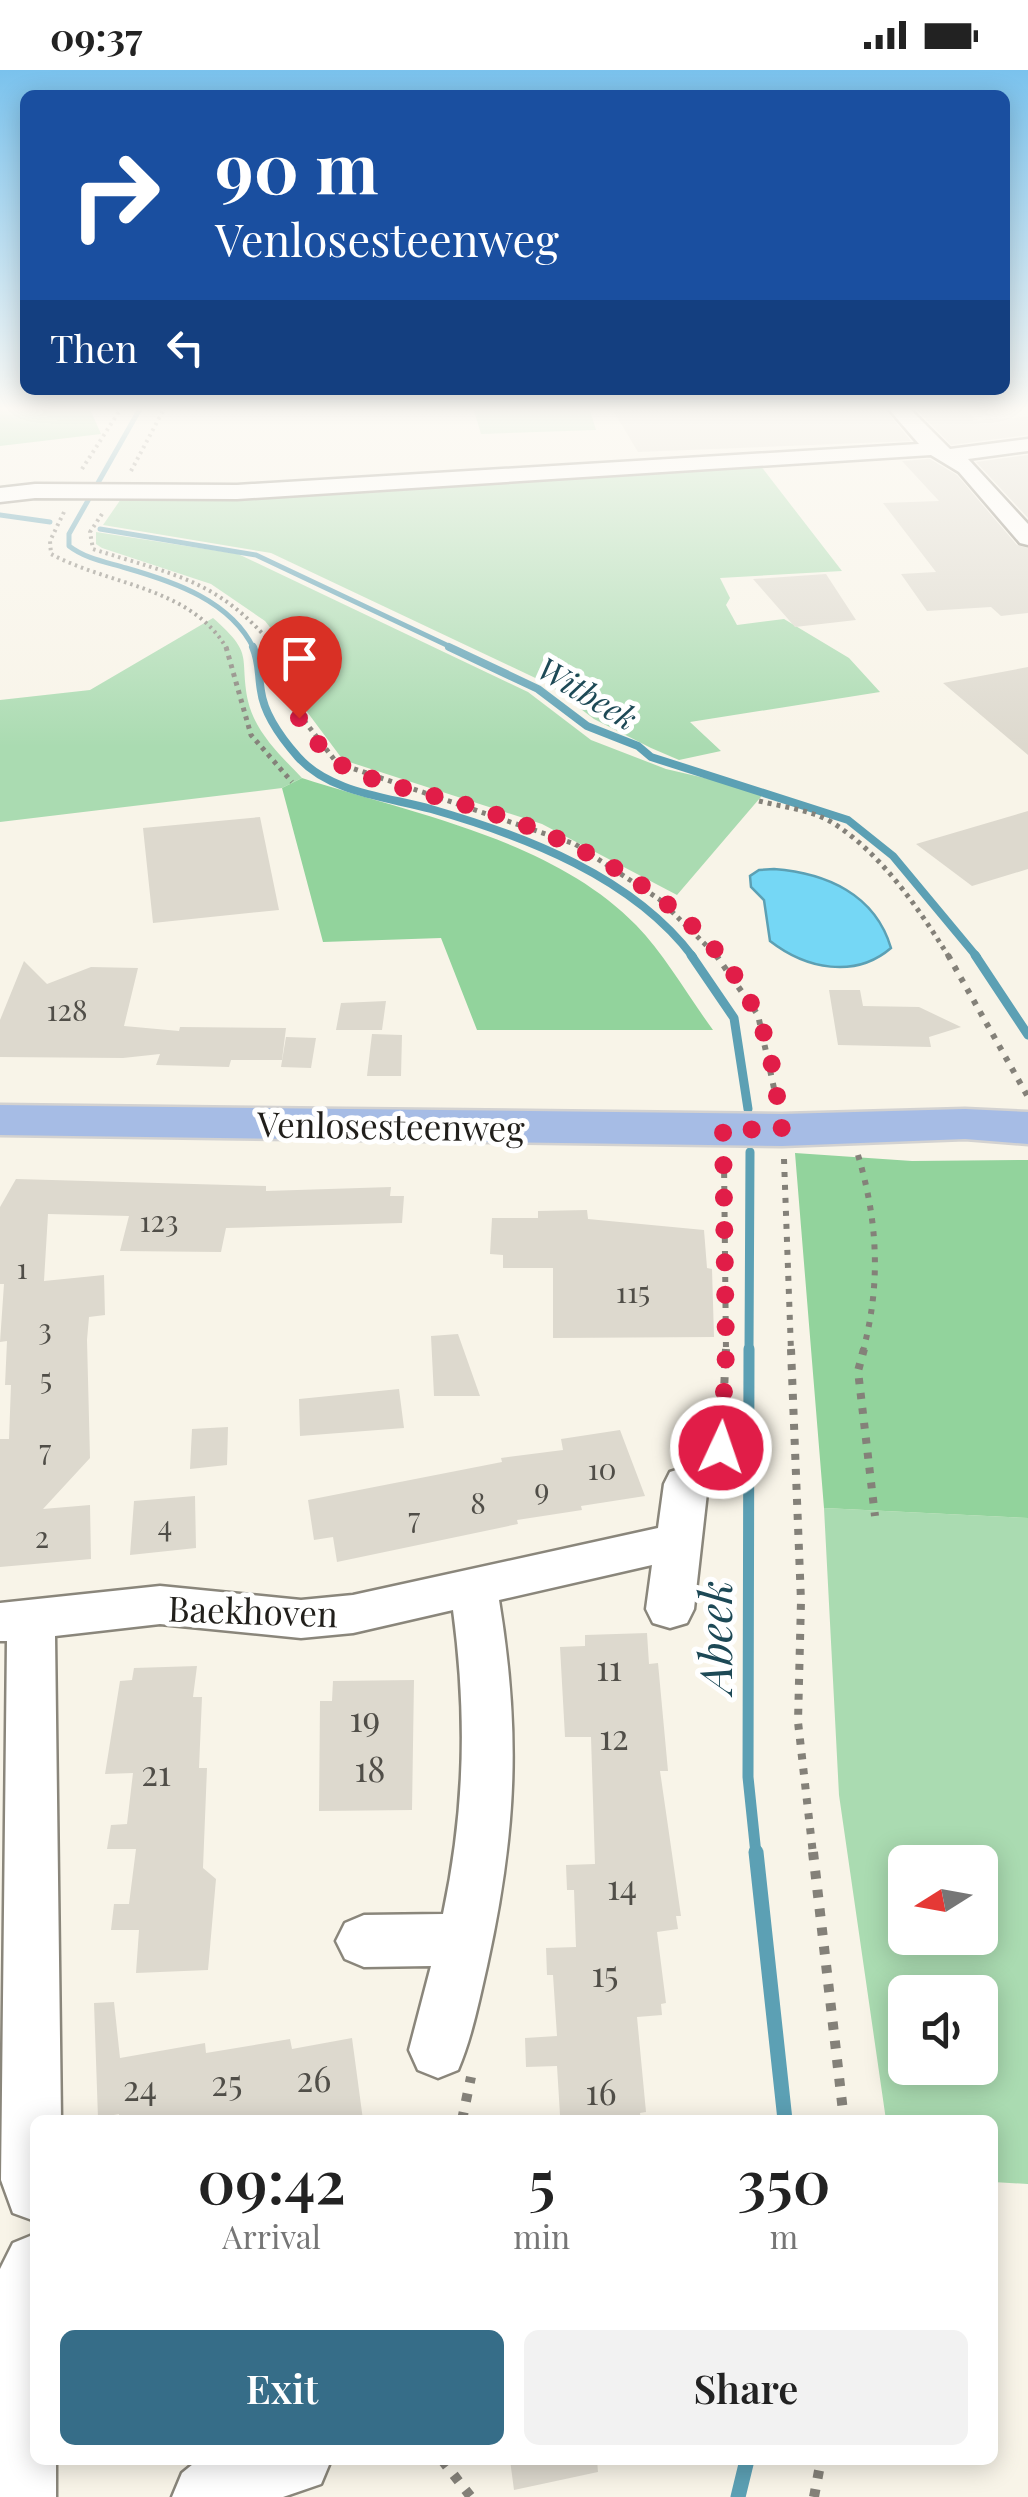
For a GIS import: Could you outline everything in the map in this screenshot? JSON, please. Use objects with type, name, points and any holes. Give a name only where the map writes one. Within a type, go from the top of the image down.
[{"type":"main road","name":"Venlosesteenweg","points":[[0,1120],[782,1130],[874,1124],[1028,1128]]},
{"type":"main road","name":"Venlosesteenweg","points":[[782,1130],[972,1142],[1028,1137]]},
{"type":"street","points":[[670,1609],[686,1484]]},
{"type":"street","name":"Baekhoven","points":[[30,2145],[15,1621],[160,1605],[300,1619],[353,1614],[474,1590],[678,1541]]},
{"type":"street","points":[[438,2050],[482,1856],[490,1770],[487,1682],[474,1590]]},
{"type":"street","points":[[364,1941],[466,1939]]},
{"type":"street","points":[[22,2497],[24,2290],[30,2276]]},
{"type":"street","points":[[206,2497],[230,2476],[276,2465]]},
{"type":"path","points":[[62,520],[50,541],[51,554],[64,562],[148,589],[215,631],[235,662],[238,696],[252,738],[292,782]]},
{"type":"path","points":[[98,520],[90,532],[93,549],[198,582],[244,611],[276,649],[286,696],[337,762],[575,844],[644,888],[687,924],[714,952],[758,1015],[782,1130],[790,1234],[802,1601],[798,1722],[843,2115]]},
{"type":"path","points":[[759,801],[830,821],[873,853],[929,926],[1028,1098]]},
{"type":"path","points":[[686,1484],[720,1480],[726,1353],[723,1129]]},
{"type":"path","points":[[852,1137],[870,1196],[877,1256],[872,1313],[858,1371],[875,1516]]},
{"type":"path","points":[[446,2465],[471,2497]]},
{"type":"path","points":[[814,2497],[820,2465]]},
{"type":"green space","points":[[106,520],[803,520],[842,571],[720,578],[730,598],[726,605],[737,625],[784,619],[849,658],[880,692],[690,722],[721,751],[679,760],[594,719],[548,684],[271,553],[103,525]]},
{"type":"green space","points":[[96,532],[238,554],[528,692],[591,740],[666,769],[765,792],[677,895],[542,824],[343,760],[299,701],[281,641],[265,621],[211,584],[102,548],[96,544]]},
{"type":"green space","points":[[213,618],[240,648],[248,701],[256,723],[302,778],[282,788],[0,822],[0,700],[90,690]]},
{"type":"green space","points":[[302,778],[479,833],[564,871],[602,895],[636,925],[667,962],[713,1030],[477,1030],[441,938],[323,942],[282,788]]},
{"type":"green space","points":[[795,1153],[912,1161],[1028,1160],[1028,1518],[824,1508]]},
{"type":"green space","points":[[824,1508],[1028,1518],[1028,2184],[998,2182],[998,2115],[885,2115],[839,1795]]},
{"type":"water","points":[[759,870],[812,875],[861,900],[884,929],[891,948],[877,958],[846,967],[815,964],[784,951],[770,941],[764,900],[751,887],[750,876]]},
{"type":"building","points":[[896,520],[996,520],[1017,545],[1028,548],[1028,613],[1001,616],[991,607],[927,611],[901,574],[936,572]]},
{"type":"building","points":[[826,574],[856,620],[795,627],[753,579]]},
{"type":"building","points":[[1028,667],[1028,755],[943,683]]},
{"type":"building","points":[[1028,811],[1028,869],[972,886],[916,844]]},
{"type":"building","points":[[260,817],[279,910],[153,923],[143,828]]},
{"type":"building","points":[[24,961],[47,984],[91,967],[138,968],[124,1026],[179,1031],[180,1027],[286,1028],[282,1060],[231,1060],[229,1067],[156,1065],[160,1054],[123,1058],[0,1057],[0,1020]]},
{"type":"building","points":[[829,990],[860,990],[863,1006],[919,1007],[961,1027],[929,1037],[931,1047],[838,1045]]},
{"type":"building","points":[[386,1001],[382,1030],[336,1030],[341,1003]]},
{"type":"building","points":[[372,1034],[402,1035],[401,1076],[367,1076]]},
{"type":"building","points":[[286,1037],[316,1038],[311,1068],[281,1067]]},
{"type":"building","points":[[16,1179],[266,1186],[266,1191],[391,1187],[390,1196],[404,1196],[402,1223],[226,1228],[221,1252],[120,1251],[129,1216],[48,1214],[44,1281],[104,1275],[105,1315],[89,1317],[87,1340],[90,1458],[43,1509],[90,1505],[91,1559],[0,1567],[0,1439],[9,1439],[11,1385],[5,1385],[7,1341],[0,1342],[4,1284],[0,1284],[0,1207]]},
{"type":"building","points":[[587,1210],[588,1219],[704,1230],[707,1268],[712,1269],[714,1337],[553,1338],[553,1268],[503,1268],[503,1255],[490,1254],[492,1218],[538,1218],[538,1211]]},
{"type":"building","points":[[458,1334],[480,1396],[434,1396],[431,1336]]},
{"type":"building","points":[[399,1389],[404,1428],[300,1436],[299,1399]]},
{"type":"building","points":[[228,1427],[227,1465],[190,1469],[192,1429]]},
{"type":"building","points":[[620,1430],[645,1496],[581,1506],[582,1510],[517,1520],[518,1524],[337,1562],[333,1537],[314,1540],[308,1500],[502,1462],[501,1458],[563,1450],[561,1439]]},
{"type":"building","points":[[195,1496],[196,1548],[130,1555],[134,1501]]},
{"type":"building","points":[[647,1633],[649,1664],[658,1663],[668,1771],[660,1771],[681,1916],[676,1916],[678,1929],[657,1932],[666,2003],[661,2004],[662,2015],[637,2017],[646,2112],[640,2115],[560,2115],[557,2066],[526,2067],[525,2038],[557,2036],[553,1975],[547,1975],[546,1948],[576,1947],[574,1890],[567,1890],[566,1865],[595,1864],[591,1737],[565,1737],[560,1647],[585,1646],[585,1635]]},
{"type":"building","points":[[197,1666],[193,1697],[202,1697],[199,1768],[207,1768],[203,1868],[216,1879],[208,1970],[136,1973],[139,1930],[111,1930],[114,1904],[129,1904],[136,1849],[107,1849],[111,1825],[127,1824],[133,1773],[105,1774],[120,1681],[132,1680],[134,1668]]},
{"type":"building","points":[[414,1680],[412,1810],[319,1811],[320,1701],[332,1701],[333,1681]]},
{"type":"building","points":[[114,2002],[120,2058],[205,2043],[206,2053],[290,2039],[292,2049],[352,2038],[362,2115],[98,2115],[94,2003]]},
{"type":"building","points":[[511,2465],[597,2465],[598,2472],[514,2490]]},
{"type":"waterway","name":"Witbeek","points":[[38,520],[50,522]]},
{"type":"waterway","name":"Abeek","points":[[77,520],[69,534],[69,546],[89,557],[200,596],[231,618],[253,648]]},
{"type":"waterway","name":"Witbeek","points":[[100,529],[256,555],[455,649]]},
{"type":"waterway","name":"Witbeek","points":[[449,647],[538,689],[587,726],[638,746],[651,757],[848,820],[893,856],[977,957]]},
{"type":"waterway","name":"Abeek","points":[[253,648],[270,718],[311,769],[343,786],[467,820],[575,863],[640,904],[693,957]]},
{"type":"waterway","name":"Abeek","points":[[691,955],[734,1018],[748,1109]]},
{"type":"waterway","name":"Witbeek","points":[[975,955],[1028,1035]]},
{"type":"waterway","name":"Abeek","points":[[749,1351],[750,1152]]},
{"type":"waterway","name":"Abeek","points":[[749,1349],[748,1777],[756,1854]]},
{"type":"waterway","name":"Abeek","points":[[756,1852],[784,2115]]},
{"type":"waterway","name":"Abeek","points":[[738,2497],[746,2465]]},
{"type":"route","points":[[299,718],[324,750],[352,770],[528,824],[606,862],[660,899],[687,924],[714,952],[758,1015],[766,1037],[782,1130],[723,1129],[726,1353],[721,1448]]}]
